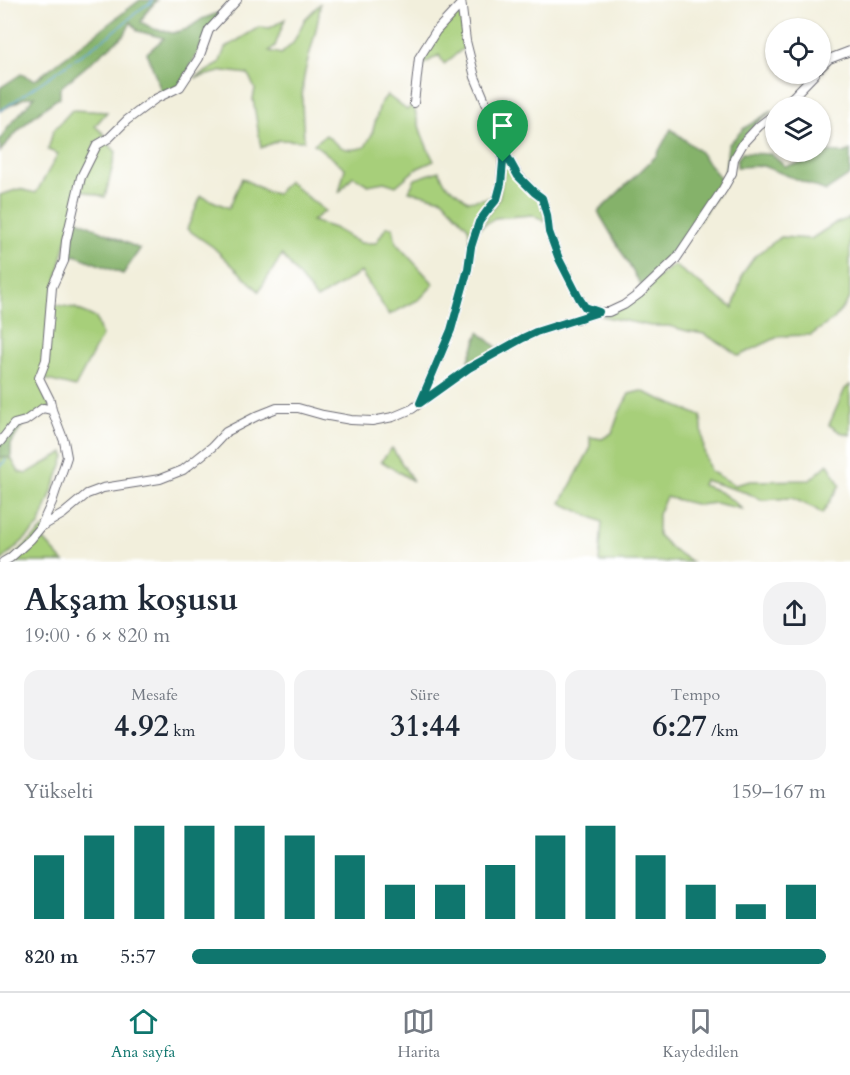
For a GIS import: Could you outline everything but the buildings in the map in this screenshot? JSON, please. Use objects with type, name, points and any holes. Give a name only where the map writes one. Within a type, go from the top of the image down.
[{"type":"street","points":[[3,562],[31,539],[41,527],[67,457],[50,400],[39,378],[46,360],[52,287],[64,261],[66,241],[81,177],[97,145],[109,138],[127,120],[155,99],[180,87],[199,58],[210,30],[237,0]]},
{"type":"street","points":[[414,103],[419,58],[436,31],[461,2]]},
{"type":"street","points":[[461,2],[466,41],[475,78],[502,147],[518,176],[542,198],[559,259],[579,298],[585,307],[599,312]]},
{"type":"street","points":[[831,58],[850,51]]},
{"type":"street","points":[[794,96],[805,84]]},
{"type":"street","points":[[41,527],[63,514],[87,495],[103,488],[160,479],[183,470],[212,447],[226,432],[277,408],[298,408],[351,420],[372,421],[393,417],[412,409],[469,368],[523,338],[599,312],[609,312],[624,305],[676,259],[723,189],[732,173],[734,159],[744,142],[765,121]]},
{"type":"street","points":[[420,403],[451,330],[479,222],[497,199],[501,184],[502,147]]},
{"type":"street","points":[[0,442],[14,424],[25,421],[43,408],[52,410]]},
{"type":"green space","points":[[140,0],[157,0],[141,22],[154,29],[173,33],[187,29],[202,19],[229,9],[209,30],[180,87],[163,96],[147,53],[164,38],[138,31],[131,22],[125,34],[60,88],[60,97],[27,122],[0,152],[0,140],[35,96],[24,98],[0,111],[0,88],[21,74],[35,80]]},
{"type":"green space","points":[[320,4],[303,80],[304,141],[279,140],[261,148],[253,99],[255,89],[248,74],[224,71],[195,78],[219,64],[225,48],[259,27],[270,28],[285,19],[275,46],[269,51],[281,54],[293,43],[305,19]]},
{"type":"green space","points":[[460,10],[465,47],[444,64],[439,55],[421,66],[431,43]]},
{"type":"green space","points":[[387,95],[407,110],[413,104],[427,148],[434,161],[416,169],[396,186],[384,182],[368,185],[353,176],[339,193],[345,168],[314,144],[326,135],[344,148],[365,147],[372,134],[380,104]]},
{"type":"green space","points":[[72,110],[107,112],[95,126],[106,136],[95,143],[66,241],[51,304],[75,308],[96,318],[102,336],[75,387],[40,378],[50,408],[0,438],[0,195],[19,189],[36,193],[58,154],[48,150],[53,131]]},
{"type":"green space","points":[[765,115],[741,141],[724,184],[673,257],[642,287],[598,212],[656,156],[671,129],[699,151],[724,183],[728,145],[744,128]]},
{"type":"green space","points":[[107,142],[116,152],[105,197],[80,190],[83,177],[98,148]]},
{"type":"green space","points":[[850,150],[850,175],[826,191],[763,166],[737,167],[737,160],[742,153],[765,154],[765,162],[780,162],[785,166],[831,162],[831,152],[844,153]]},
{"type":"green space","points":[[506,160],[519,182],[540,199],[546,221],[532,215],[495,218],[479,228],[499,200]]},
{"type":"green space","points":[[439,171],[445,183],[468,201],[495,197],[471,242],[468,227],[442,199],[409,191],[415,179]]},
{"type":"green space","points":[[242,178],[267,192],[277,194],[288,181],[325,211],[312,221],[334,228],[360,243],[376,243],[386,227],[393,227],[396,243],[434,284],[420,299],[389,315],[361,272],[317,299],[282,255],[259,291],[213,247],[187,229],[201,196],[229,208]]},
{"type":"green space","points":[[72,217],[140,249],[123,274],[75,255],[66,260]]},
{"type":"green space","points":[[850,218],[850,298],[834,319],[811,335],[780,336],[739,356],[704,334],[669,326],[651,326],[601,316],[611,313],[674,265],[733,308],[743,273],[755,256],[781,237],[811,239],[834,224]]},
{"type":"green space","points":[[479,332],[501,351],[465,371]]},
{"type":"green space","points":[[850,385],[850,435],[829,425],[845,389]]},
{"type":"green space","points":[[641,391],[701,416],[704,451],[710,471],[735,485],[750,481],[810,480],[828,464],[840,485],[822,514],[792,498],[762,500],[704,480],[702,485],[724,494],[742,509],[715,503],[699,505],[666,497],[658,514],[658,535],[672,549],[692,562],[599,562],[602,522],[561,503],[590,449],[590,437],[602,439],[612,433],[629,394]]},
{"type":"green space","points":[[23,424],[11,444],[11,458],[0,457],[0,444],[15,426]]},
{"type":"green space","points":[[392,448],[413,481],[381,461]]},
{"type":"green space","points":[[64,452],[65,457],[39,526],[0,562],[0,457],[11,458],[19,472],[26,474]]},
{"type":"green space","points":[[44,528],[47,530],[42,538],[64,562],[7,562]]},
{"type":"waterway","points":[[0,111],[111,34],[152,0]]},
{"type":"waterway","points":[[0,466],[6,460]]},
{"type":"route","points":[[502,147],[518,176],[542,198],[549,232],[559,259],[579,298],[585,307],[599,312],[523,338],[469,368],[420,403],[451,330],[479,222],[497,199],[503,162],[502,147]]}]
